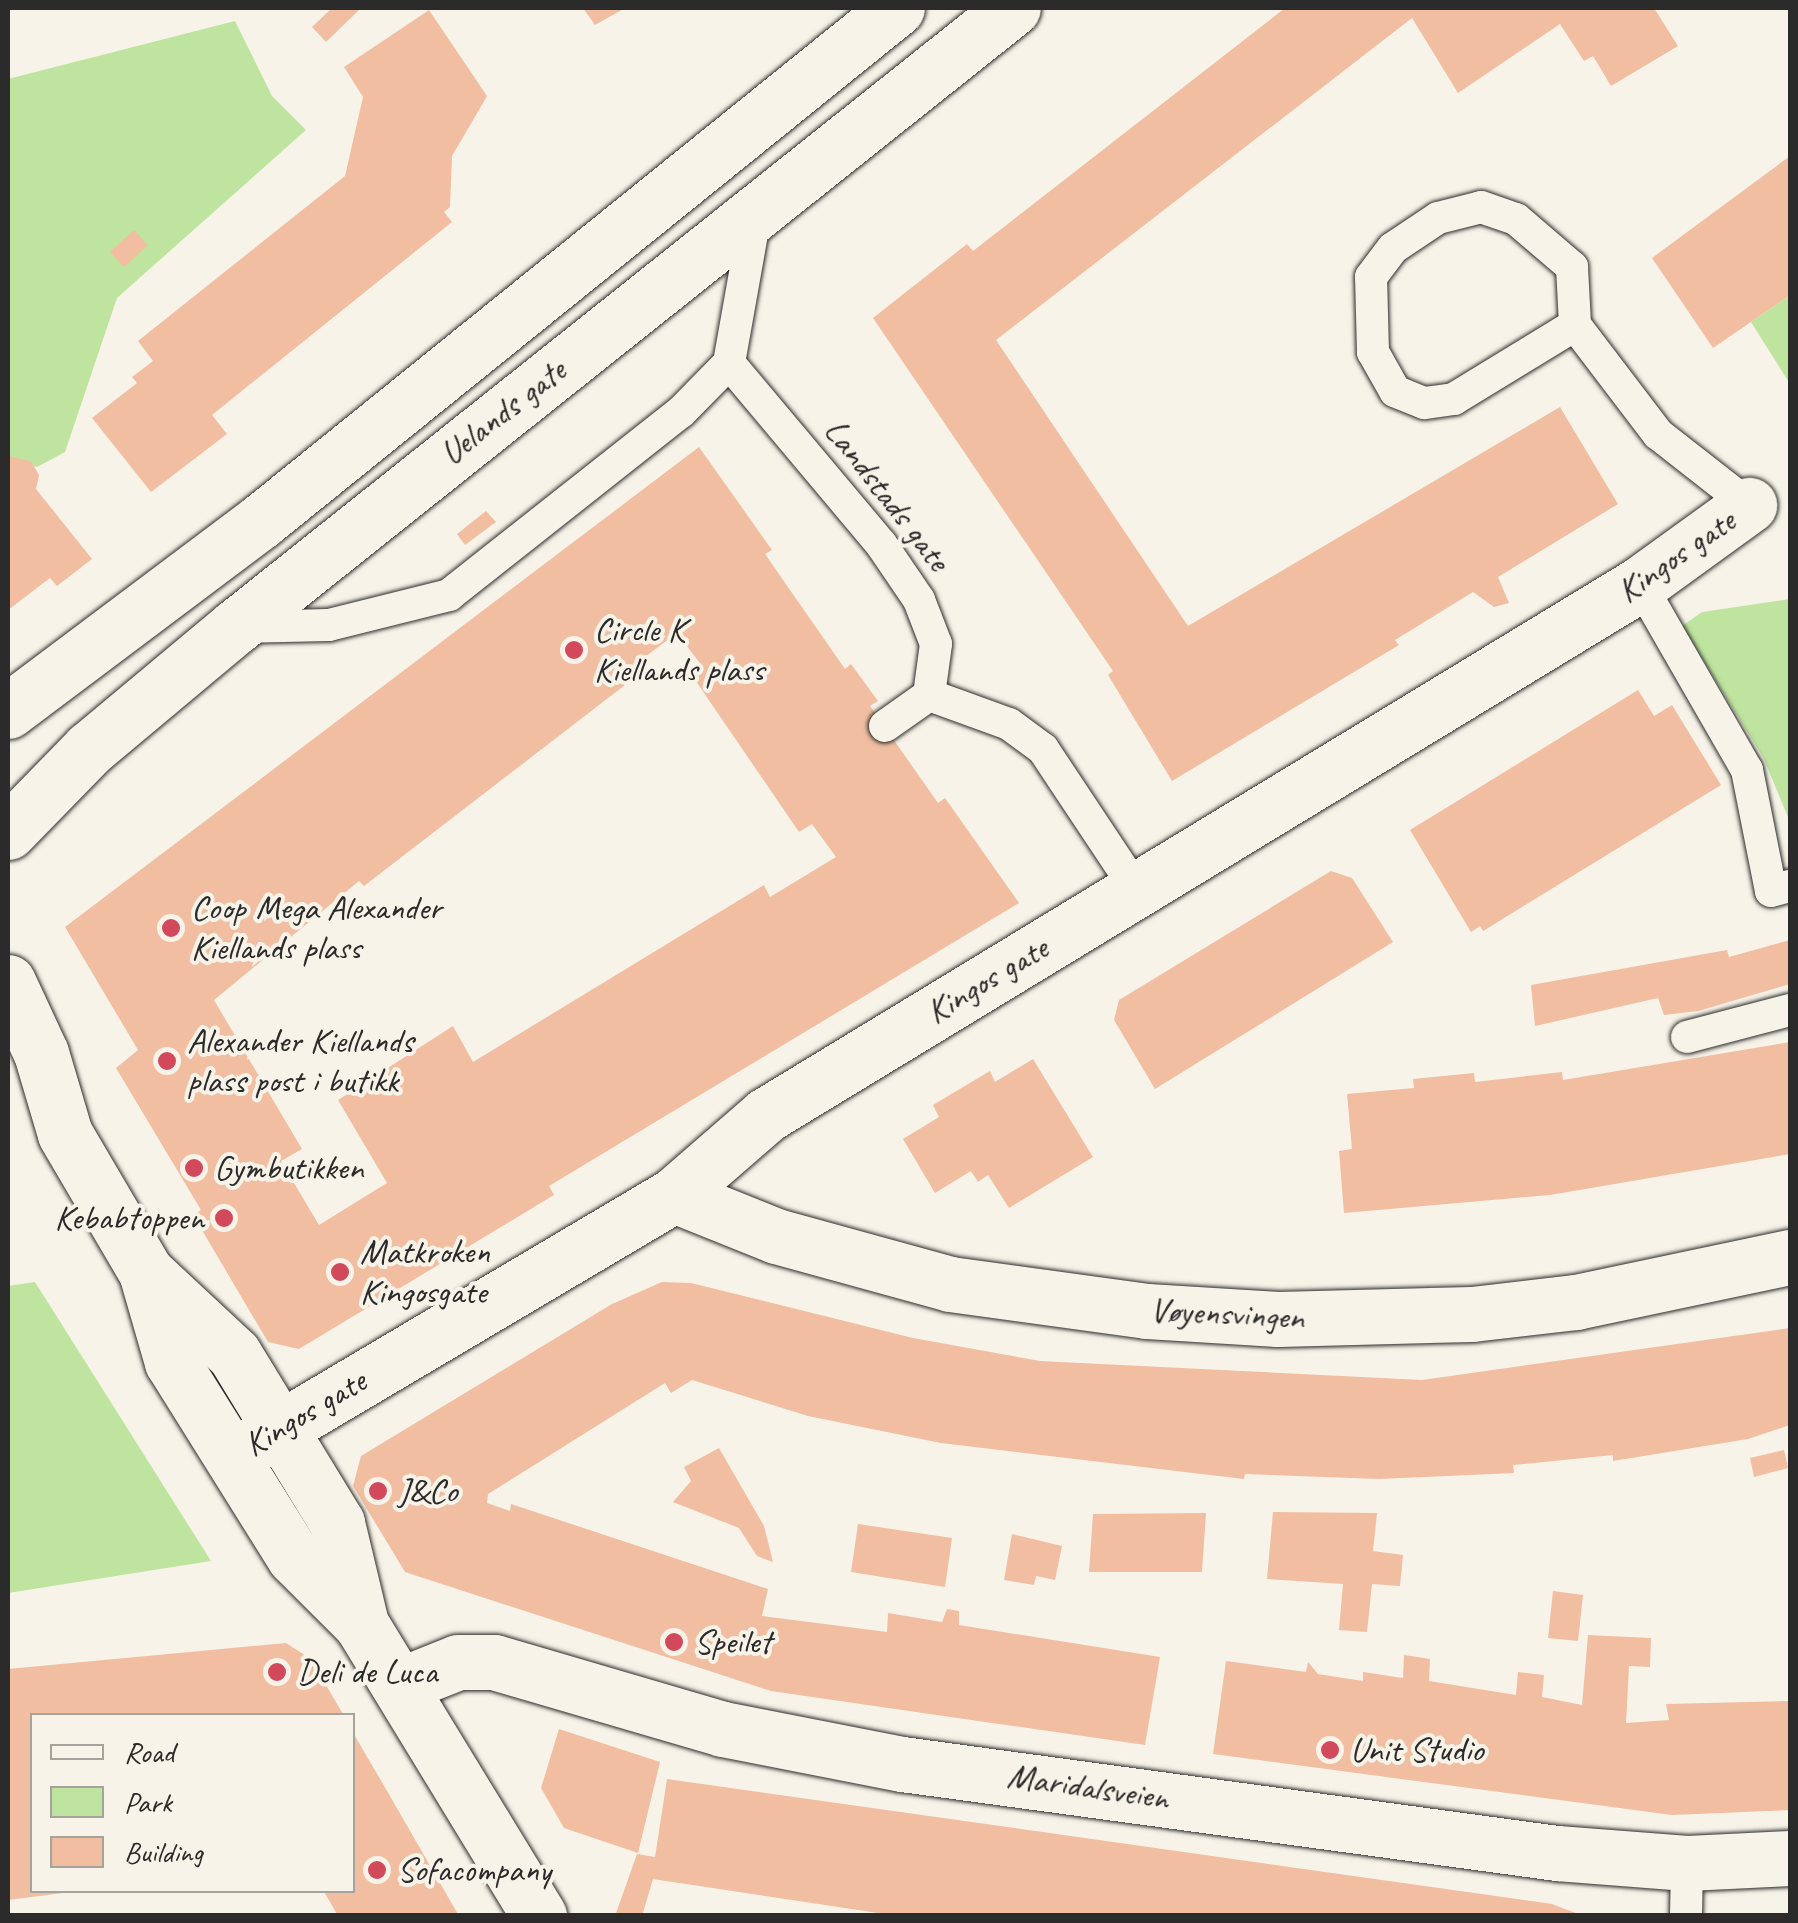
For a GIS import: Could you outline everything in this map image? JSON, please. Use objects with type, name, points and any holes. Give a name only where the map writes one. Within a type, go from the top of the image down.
[{"type":"street","name":"Uelands gate","points":[[8,710],[260,520],[897,8]]},
{"type":"street","name":"Uelands gate","points":[[8,832],[89,750],[235,628],[1013,8]]},
{"type":"street","name":"Kingos gate","points":[[228,1458],[674,1196],[766,1116],[1640,584],[1749,505]]},
{"type":"street","points":[[8,982],[42,1053],[64,1134],[146,1272],[172,1362],[228,1458],[294,1556],[361,1624],[539,1916]]},
{"type":"street","points":[[8,1096],[64,1134]]},
{"type":"street","name":"Vøyensvingen","points":[[674,1196],[776,1236],[950,1284],[1148,1311],[1278,1319],[1434,1316],[1576,1302],[1790,1257]]},
{"type":"street","points":[[146,1272],[226,1341],[337,1523],[361,1624]]},
{"type":"street","name":"Maridalsveien","points":[[400,1685],[458,1662],[494,1662],[723,1729],[902,1764],[1557,1853],[1686,1890],[1790,1858]]},
{"type":"lane","points":[[1575,324],[1454,399],[1424,403],[1396,391],[1373,352],[1371,277],[1393,248],[1438,218],[1481,207],[1516,219],[1572,266],[1575,324],[1658,434],[1749,505]]},
{"type":"lane","points":[[235,628],[329,625],[449,595],[680,412],[729,363],[756,212]]},
{"type":"lane","name":"Landstads gate","points":[[729,363],[881,544],[919,600],[936,644],[929,695]]},
{"type":"lane","points":[[1640,584],[1746,770],[1770,890],[1790,886]]},
{"type":"lane","points":[[885,726],[929,695],[1009,724],[1043,748],[1136,889]]},
{"type":"lane","points":[[1687,1038],[1790,1010]]},
{"type":"green space","points":[[235,21],[272,96],[306,130],[117,298],[65,452],[37,467],[8,457],[8,79]]},
{"type":"green space","points":[[1790,295],[1790,384],[1751,322]]},
{"type":"green space","points":[[1790,599],[1790,822],[1763,757],[1682,626],[1702,612]]},
{"type":"green space","points":[[35,1282],[211,1561],[8,1593],[8,1286]]},
{"type":"building","points":[[332,8],[361,8],[326,42],[312,27]]},
{"type":"building","points":[[583,8],[625,8],[595,25]]},
{"type":"building","points":[[1285,8],[1654,8],[1678,46],[1611,86],[1593,56],[1584,61],[1560,24],[1458,93],[1412,18],[996,340],[1188,626],[1560,407],[1618,504],[1498,577],[1509,603],[1494,607],[1473,592],[1395,640],[1399,645],[1172,781],[1108,675],[1113,671],[873,318],[967,244],[973,251]]},
{"type":"building","points":[[429,10],[487,96],[452,156],[450,207],[444,212],[452,222],[212,415],[227,434],[151,492],[92,418],[137,383],[132,377],[153,361],[138,341],[345,176],[363,97],[344,67]]},
{"type":"building","points":[[1790,156],[1790,295],[1713,348],[1652,258]]},
{"type":"building","points":[[134,230],[148,245],[124,267],[110,252]]},
{"type":"building","points":[[699,447],[772,550],[765,554],[845,669],[851,664],[878,701],[870,706],[938,803],[945,798],[1019,903],[549,1186],[554,1195],[299,1349],[268,1342],[193,1215],[201,1210],[116,1068],[138,1050],[65,927]],"holes":[[[677,633],[702,666],[691,674],[799,832],[812,824],[836,857],[770,897],[764,885],[473,1062],[453,1026],[338,1100],[387,1183],[319,1225],[281,1161],[302,1149],[214,1000],[359,881],[364,886],[625,685],[618,677]]]},
{"type":"building","points":[[8,456],[31,461],[39,475],[36,489],[92,559],[57,586],[50,578],[8,610]]},
{"type":"building","points":[[486,511],[496,522],[465,545],[457,534]]},
{"type":"building","points":[[1638,690],[1654,716],[1672,705],[1721,785],[1483,931],[1480,926],[1471,932],[1410,830]]},
{"type":"building","points":[[1331,871],[1352,878],[1393,942],[1155,1089],[1114,1020],[1119,1000]]},
{"type":"building","points":[[1790,940],[1790,984],[1698,1011],[1664,1015],[1658,998],[1535,1026],[1531,985],[1727,950],[1729,957]]},
{"type":"building","points":[[1790,1042],[1790,1154],[1550,1195],[1344,1213],[1339,1151],[1352,1149],[1347,1094],[1414,1088],[1413,1079],[1474,1073],[1475,1082],[1562,1072],[1563,1080]]},
{"type":"building","points":[[1033,1059],[1093,1157],[1009,1208],[988,1175],[978,1182],[971,1171],[935,1193],[903,1139],[939,1117],[933,1105],[990,1071],[995,1082]]},
{"type":"building","points":[[662,1282],[691,1283],[913,1338],[1040,1361],[1422,1380],[1790,1328],[1790,1425],[1748,1439],[1613,1461],[1613,1455],[1513,1465],[1514,1473],[1379,1479],[1245,1474],[1244,1479],[941,1443],[808,1416],[692,1380],[671,1393],[665,1383],[488,1494],[487,1503],[510,1511],[511,1504],[768,1589],[762,1616],[887,1632],[888,1613],[942,1622],[947,1609],[959,1611],[959,1625],[1160,1657],[1145,1745],[771,1691],[405,1572],[353,1486],[361,1456],[612,1304]]},
{"type":"building","points":[[719,1448],[764,1526],[773,1562],[757,1556],[739,1528],[673,1502],[691,1481],[684,1467]]},
{"type":"building","points":[[1784,1450],[1788,1468],[1754,1477],[1750,1458]]},
{"type":"building","points":[[1273,1512],[1377,1513],[1373,1551],[1403,1555],[1400,1586],[1372,1584],[1367,1632],[1339,1630],[1343,1584],[1267,1579]]},
{"type":"building","points":[[1206,1513],[1202,1572],[1089,1572],[1093,1514]]},
{"type":"building","points":[[858,1524],[952,1538],[945,1587],[851,1572]]},
{"type":"building","points":[[1012,1534],[1062,1546],[1055,1580],[1036,1576],[1034,1585],[1004,1580]]},
{"type":"building","points":[[1553,1591],[1583,1595],[1578,1641],[1548,1638]]},
{"type":"building","points":[[1588,1635],[1651,1638],[1650,1667],[1629,1666],[1626,1723],[1669,1720],[1666,1704],[1790,1701],[1790,1810],[1672,1815],[1213,1754],[1226,1661],[1306,1672],[1308,1662],[1318,1674],[1363,1681],[1363,1672],[1403,1678],[1404,1655],[1430,1659],[1429,1681],[1516,1695],[1518,1672],[1544,1675],[1542,1697],[1582,1705]]},
{"type":"building","points":[[286,1643],[311,1659],[342,1713],[30,1713],[30,1893],[63,1893],[8,1900],[8,1669]]},
{"type":"building","points":[[559,1729],[660,1762],[638,1853],[564,1828],[541,1788]]},
{"type":"building","points":[[355,1736],[459,1916],[338,1916],[325,1893],[355,1893]]},
{"type":"building","points":[[667,1779],[1552,1904],[1581,1915],[898,1916],[653,1879],[642,1916],[615,1916],[637,1854],[655,1857]]},
{"type":"place","name":"Circle K Kiellands plass","points":[[574,650]]},
{"type":"place","name":"Coop Mega Alexander Kiellands plass","points":[[171,928]]},
{"type":"place","name":"Alexander Kiellands plass post i butikk","points":[[167,1061]]},
{"type":"place","name":"Gymbutikken","points":[[194,1168]]},
{"type":"place","name":"Kebabtoppen","points":[[224,1218]]},
{"type":"place","name":"Matkroken Kingosgate","points":[[340,1272]]},
{"type":"place","name":"J&Co","points":[[378,1491]]},
{"type":"place","name":"Speilet","points":[[674,1642]]},
{"type":"place","name":"Deli de Luca","points":[[277,1672]]},
{"type":"place","name":"Unit Studio","points":[[1330,1750]]},
{"type":"place","name":"Sofacompany","points":[[377,1870]]}]
